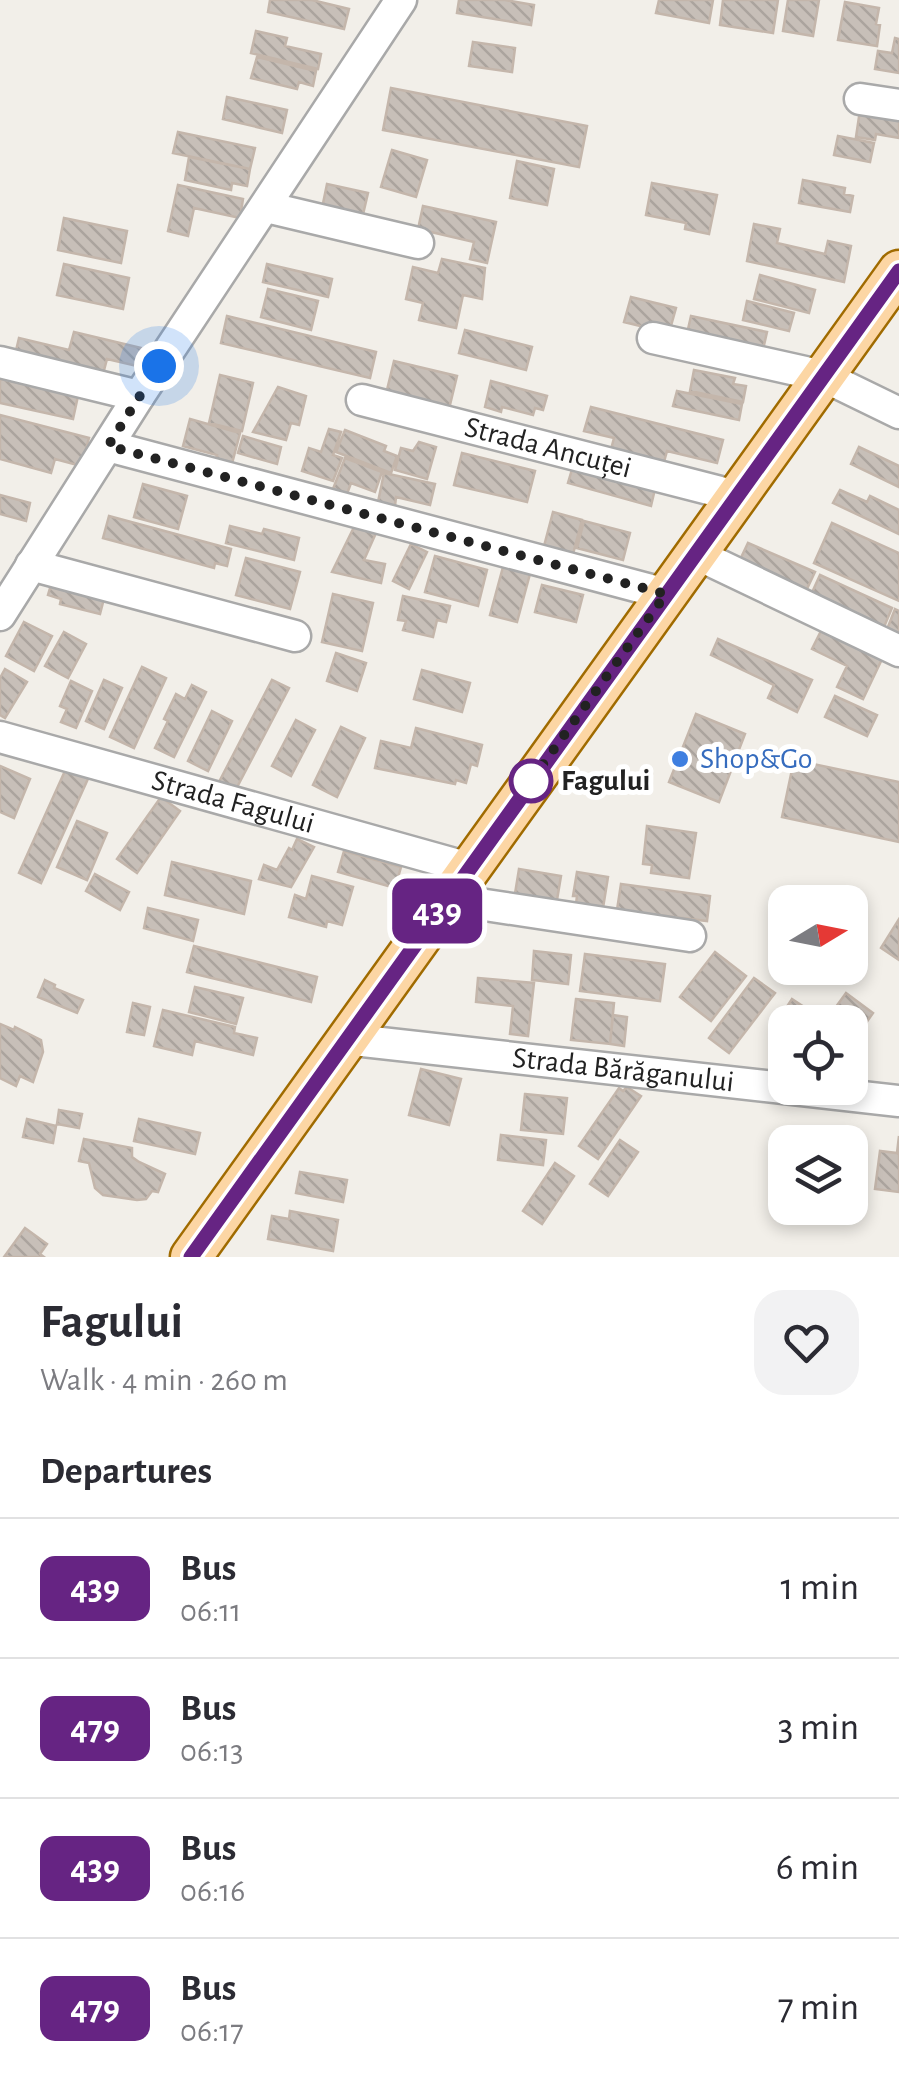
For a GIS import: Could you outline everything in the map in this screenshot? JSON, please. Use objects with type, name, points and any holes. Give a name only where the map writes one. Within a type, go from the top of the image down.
[{"type":"main road","points":[[191,1257],[899,271]]},
{"type":"street","points":[[0,615],[139,396],[401,0]]},
{"type":"street","points":[[860,99],[899,105]]},
{"type":"street","points":[[266,207],[418,243]]},
{"type":"street","points":[[653,338],[824,376],[899,412]]},
{"type":"street","points":[[0,362],[139,396]]},
{"type":"street","name":"Strada Ancuței","points":[[362,400],[736,496]]},
{"type":"street","points":[[108,446],[666,594]]},
{"type":"street","points":[[694,554],[899,651]]},
{"type":"street","points":[[32,565],[295,636]]},
{"type":"street","name":"Strada Fagului","points":[[0,737],[457,884],[690,936]]},
{"type":"street","name":"Strada Bărăganului","points":[[345,1039],[896,1094]]},
{"type":"building","points":[[270,0],[312,0],[349,9],[344,29],[268,12]]},
{"type":"building","points":[[459,0],[505,0],[534,5],[531,25],[457,13]]},
{"type":"building","points":[[659,0],[713,0],[709,23],[656,13]]},
{"type":"building","points":[[723,0],[778,0],[773,33],[720,25]]},
{"type":"building","points":[[788,0],[819,0],[813,36],[783,31]]},
{"type":"building","points":[[845,2],[879,8],[877,46],[838,40]]},
{"type":"building","points":[[256,31],[287,38],[285,46],[321,54],[318,69],[251,53]]},
{"type":"building","points":[[895,38],[899,39],[899,73],[875,69],[878,51],[892,53]]},
{"type":"building","points":[[473,42],[515,48],[512,72],[469,66]]},
{"type":"building","points":[[257,57],[316,71],[313,86],[299,82],[297,89],[251,78]]},
{"type":"building","points":[[391,88],[587,126],[579,167],[383,130]]},
{"type":"building","points":[[227,97],[287,110],[282,133],[223,119]]},
{"type":"building","points":[[860,110],[899,117],[899,138],[876,134],[875,140],[856,137]]},
{"type":"building","points":[[178,132],[255,148],[250,169],[173,153]]},
{"type":"building","points":[[838,136],[874,143],[870,162],[834,155]]},
{"type":"building","points":[[392,150],[427,160],[416,197],[381,187]]},
{"type":"building","points":[[189,157],[250,169],[247,186],[232,183],[231,190],[185,180]]},
{"type":"building","points":[[517,161],[554,169],[547,205],[510,198]]},
{"type":"building","points":[[803,180],[845,188],[844,194],[853,196],[850,212],[799,203]]},
{"type":"building","points":[[652,183],[717,195],[709,234],[685,229],[686,223],[646,215]]},
{"type":"building","points":[[327,184],[368,193],[361,223],[321,213]]},
{"type":"building","points":[[178,185],[243,199],[240,218],[194,208],[188,236],[168,231]]},
{"type":"building","points":[[423,206],[496,222],[487,263],[470,259],[474,242],[418,229]]},
{"type":"building","points":[[64,218],[127,231],[121,263],[58,250]]},
{"type":"building","points":[[754,224],[780,229],[777,243],[825,254],[828,241],[851,246],[844,282],[747,261]]},
{"type":"building","points":[[442,259],[485,268],[482,299],[463,295],[456,328],[419,320],[423,303],[406,299],[413,267],[438,273]]},
{"type":"building","points":[[64,264],[129,278],[123,309],[57,295]]},
{"type":"building","points":[[267,264],[332,279],[328,297],[263,282]]},
{"type":"building","points":[[760,275],[815,290],[809,313],[754,299]]},
{"type":"building","points":[[268,289],[318,301],[311,330],[261,317]]},
{"type":"building","points":[[631,297],[676,308],[669,333],[624,322]]},
{"type":"building","points":[[747,301],[794,313],[789,331],[743,320]]},
{"type":"building","points":[[227,316],[376,352],[370,378],[221,343]]},
{"type":"building","points":[[691,316],[767,332],[762,354],[686,338]]},
{"type":"building","points":[[465,330],[532,347],[526,370],[459,353]]},
{"type":"building","points":[[74,332],[141,348],[137,366],[107,359],[103,374],[14,359],[19,338],[69,350]]},
{"type":"building","points":[[394,361],[457,376],[449,409],[386,394]]},
{"type":"building","points":[[694,370],[735,378],[733,384],[746,386],[743,402],[690,391]]},
{"type":"building","points":[[220,375],[253,383],[242,431],[209,423]]},
{"type":"building","points":[[0,379],[78,396],[73,419],[0,403]]},
{"type":"building","points":[[491,381],[547,396],[543,410],[535,408],[533,415],[485,407]]},
{"type":"building","points":[[278,387],[306,396],[299,425],[291,423],[286,440],[253,432]]},
{"type":"building","points":[[677,391],[742,404],[739,420],[673,406]]},
{"type":"building","points":[[591,407],[723,440],[717,463],[667,451],[664,462],[609,457],[614,438],[584,431]]},
{"type":"building","points":[[0,415],[89,438],[81,466],[55,459],[51,473],[0,459]]},
{"type":"building","points":[[190,419],[240,433],[229,475],[212,471],[217,455],[183,446]]},
{"type":"building","points":[[329,429],[341,432],[333,455],[342,458],[333,481],[302,471],[309,448],[321,452]]},
{"type":"building","points":[[345,430],[386,446],[384,451],[397,456],[391,473],[336,452]]},
{"type":"building","points":[[243,436],[281,447],[277,464],[238,453]]},
{"type":"building","points":[[419,442],[436,447],[427,479],[395,470],[401,448],[413,451]]},
{"type":"building","points":[[859,447],[899,466],[899,487],[851,464]]},
{"type":"building","points":[[462,453],[535,471],[527,502],[454,485]]},
{"type":"building","points":[[345,458],[382,472],[375,492],[351,483],[347,494],[333,489]]},
{"type":"building","points":[[573,466],[655,489],[651,506],[568,483]]},
{"type":"building","points":[[384,473],[435,484],[430,505],[396,497],[395,506],[378,502]]},
{"type":"building","points":[[143,484],[187,496],[178,529],[134,517]]},
{"type":"building","points":[[840,490],[867,502],[870,496],[899,510],[899,534],[833,503]]},
{"type":"building","points":[[0,495],[30,503],[26,521],[0,514]]},
{"type":"building","points":[[553,512],[582,520],[573,554],[544,546]]},
{"type":"building","points":[[109,516],[231,549],[227,566],[215,563],[214,568],[103,538]]},
{"type":"building","points":[[584,521],[630,533],[623,560],[577,548]]},
{"type":"building","points":[[832,523],[899,553],[899,601],[814,563]]},
{"type":"building","points":[[355,525],[376,533],[364,560],[385,564],[381,583],[332,572]]},
{"type":"building","points":[[230,526],[299,538],[294,560],[226,543]]},
{"type":"building","points":[[748,543],[815,572],[805,593],[739,562]]},
{"type":"building","points":[[411,544],[427,552],[409,589],[393,581]]},
{"type":"building","points":[[435,556],[487,570],[478,606],[425,592]]},
{"type":"building","points":[[246,558],[300,572],[290,609],[236,595]]},
{"type":"building","points":[[503,567],[530,574],[517,622],[490,615]]},
{"type":"building","points":[[820,575],[892,608],[881,634],[810,597]]},
{"type":"building","points":[[53,578],[106,591],[100,614],[60,604],[61,599],[48,595]]},
{"type":"building","points":[[542,585],[583,595],[576,622],[535,612]]},
{"type":"building","points":[[333,594],[373,603],[362,651],[322,642]]},
{"type":"building","points":[[403,596],[450,606],[446,622],[437,620],[433,637],[403,630],[406,621],[398,620]]},
{"type":"building","points":[[895,609],[899,611],[899,643],[884,637]]},
{"type":"building","points":[[24,622],[52,636],[34,671],[6,656]]},
{"type":"building","points":[[821,631],[882,659],[863,699],[837,687],[847,666],[812,649]]},
{"type":"building","points":[[64,632],[86,644],[68,678],[45,666]]},
{"type":"building","points":[[718,639],[812,680],[797,712],[768,698],[774,685],[711,655]]},
{"type":"building","points":[[336,653],[366,663],[357,691],[327,681]]},
{"type":"building","points":[[142,667],[166,678],[134,748],[110,737]]},
{"type":"building","points":[[5,669],[27,682],[5,718],[0,715],[0,678]]},
{"type":"building","points":[[422,670],[470,683],[462,712],[414,699]]},
{"type":"building","points":[[104,680],[122,688],[104,729],[86,721]]},
{"type":"building","points":[[272,680],[289,688],[235,791],[219,782]]},
{"type":"building","points":[[71,681],[92,691],[76,728],[61,722],[67,709],[60,706]]},
{"type":"building","points":[[192,685],[206,692],[174,757],[155,748],[176,694],[185,699]]},
{"type":"building","points":[[835,696],[877,715],[867,736],[825,717]]},
{"type":"building","points":[[212,711],[232,721],[208,771],[188,761]]},
{"type":"building","points":[[696,714],[745,734],[719,802],[669,782]]},
{"type":"building","points":[[296,720],[315,730],[291,776],[272,766]]},
{"type":"building","points":[[341,727],[365,738],[337,797],[313,785]]},
{"type":"building","points":[[416,728],[482,745],[477,766],[471,764],[466,783],[375,768],[381,741],[411,748]]},
{"type":"building","points":[[794,760],[899,782],[899,842],[782,817]]},
{"type":"building","points":[[69,762],[91,772],[41,883],[19,873]]},
{"type":"building","points":[[0,766],[30,779],[14,818],[0,812]]},
{"type":"building","points":[[161,797],[180,811],[137,873],[117,859]]},
{"type":"building","points":[[77,821],[107,833],[87,880],[57,867]]},
{"type":"building","points":[[647,826],[696,833],[689,878],[651,873],[652,865],[643,864]]},
{"type":"building","points":[[297,839],[314,847],[291,887],[259,879],[264,865],[277,870]]},
{"type":"building","points":[[344,851],[401,867],[395,888],[338,872]]},
{"type":"building","points":[[172,862],[251,881],[244,914],[165,895]]},
{"type":"building","points":[[519,869],[561,876],[555,912],[513,906]]},
{"type":"building","points":[[577,872],[608,877],[603,908],[576,904],[577,896],[573,896]]},
{"type":"building","points":[[95,874],[129,892],[120,910],[86,891]]},
{"type":"building","points":[[312,876],[353,887],[342,925],[327,921],[326,927],[289,917],[295,895],[306,899]]},
{"type":"building","points":[[621,884],[710,896],[707,921],[617,910]]},
{"type":"building","points":[[148,908],[198,920],[193,941],[144,928]]},
{"type":"building","points":[[899,919],[899,960],[881,948]]},
{"type":"building","points":[[194,946],[317,977],[311,1002],[187,972]]},
{"type":"building","points":[[534,951],[571,955],[568,984],[532,980]]},
{"type":"building","points":[[715,952],[746,976],[711,1021],[680,997]]},
{"type":"building","points":[[585,954],[665,964],[660,1001],[580,991]]},
{"type":"building","points":[[478,978],[534,983],[528,1036],[510,1034],[513,1006],[476,1002]]},
{"type":"building","points":[[754,978],[775,993],[729,1053],[709,1038]]},
{"type":"building","points":[[45,980],[83,1000],[77,1013],[38,997]]},
{"type":"building","points":[[195,987],[243,998],[236,1024],[189,1012]]},
{"type":"building","points":[[846,993],[862,1005],[837,1005]]},
{"type":"building","points":[[576,999],[614,1003],[610,1044],[571,1040]]},
{"type":"building","points":[[133,1003],[150,1007],[144,1035],[127,1032]]},
{"type":"building","points":[[163,1010],[235,1027],[234,1033],[257,1038],[253,1055],[195,1041],[192,1055],[154,1046]]},
{"type":"building","points":[[613,1015],[627,1017],[624,1046],[610,1044]]},
{"type":"building","points":[[0,1024],[41,1040],[43,1052],[33,1082],[20,1076],[16,1086],[0,1078]]},
{"type":"building","points":[[421,1069],[461,1079],[449,1125],[409,1115]]},
{"type":"building","points":[[627,1087],[641,1096],[598,1159],[579,1146],[619,1088],[623,1091]]},
{"type":"building","points":[[525,1094],[567,1098],[563,1134],[521,1130]]},
{"type":"building","points":[[59,1110],[82,1114],[79,1128],[57,1124]]},
{"type":"building","points":[[27,1119],[56,1126],[53,1143],[23,1137]]},
{"type":"building","points":[[139,1119],[200,1133],[195,1154],[134,1141]]},
{"type":"building","points":[[501,1135],[546,1140],[543,1165],[498,1160]]},
{"type":"building","points":[[899,1136],[899,1192],[875,1189],[880,1151],[897,1153]]},
{"type":"building","points":[[84,1139],[132,1148],[132,1157],[165,1174],[158,1192],[152,1191],[146,1199],[137,1200],[103,1195],[95,1188],[89,1163],[79,1161]]},
{"type":"building","points":[[620,1140],[638,1152],[608,1196],[590,1184]]},
{"type":"building","points":[[555,1163],[574,1176],[542,1224],[523,1211]]},
{"type":"building","points":[[300,1172],[347,1180],[343,1202],[296,1193]]},
{"type":"building","points":[[290,1211],[338,1220],[333,1251],[268,1239],[272,1216],[289,1219]]},
{"type":"building","points":[[25,1228],[47,1244],[40,1254],[44,1257],[4,1257]]},
{"type":"bus line","name":"439","points":[[191,1257],[899,271]]},
{"type":"place","name":"Shop&Go","points":[[680,759]]},
{"type":"place","name":"Fagului","points":[[531,781]]},
{"type":"route","points":[[159,366],[108,446],[666,594],[531,781]]}]
